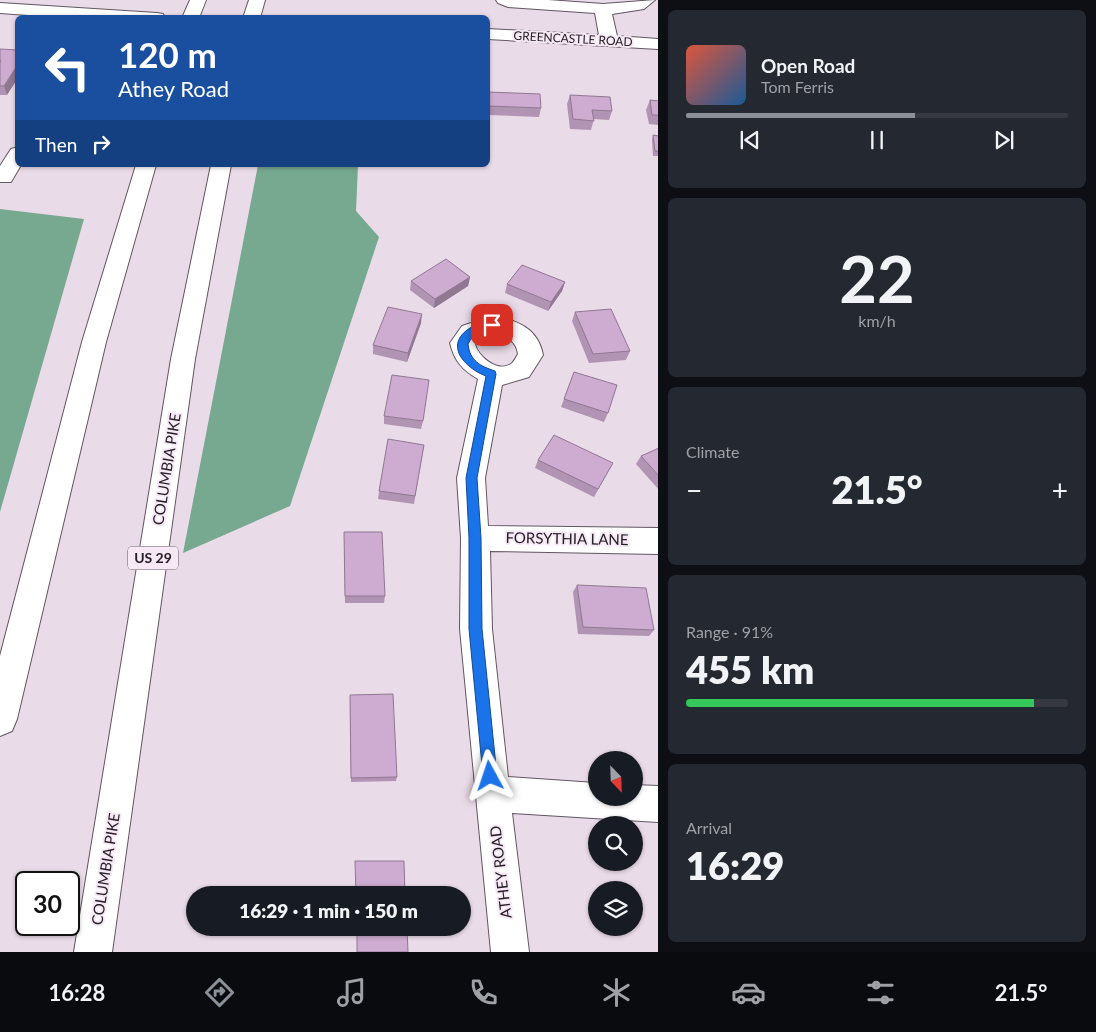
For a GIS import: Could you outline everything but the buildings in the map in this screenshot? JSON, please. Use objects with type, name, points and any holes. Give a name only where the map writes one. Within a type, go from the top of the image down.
[{"type":"main road","points":[[191,15],[198,0]]},
{"type":"main road","points":[[252,15],[257,0]]},
{"type":"main road","points":[[504,0],[508,2],[602,9],[628,7],[644,3],[647,0]]},
{"type":"main road","points":[[0,8],[80,15]]},
{"type":"main road","points":[[602,9],[610,41]]},
{"type":"main road","name":"GREENCASTLE ROAD","points":[[490,34],[658,44]]},
{"type":"main road","points":[[4,177],[15,158]]},
{"type":"main road","points":[[0,719],[94,342],[145,167]]},
{"type":"main road","name":"COLUMBIA PIKE","points":[[93,952],[184,358],[222,167]]},
{"type":"main road","name":"ATHEY ROAD","points":[[491,374],[471,478],[475,538],[476,629],[510,952]]},
{"type":"main road","name":"FORSYTHIA LANE","points":[[475,538],[658,541]]},
{"type":"main road","points":[[492,794],[658,804]]},
{"type":"green space","points":[[258,167],[358,167],[356,211],[379,237],[290,506],[183,553]]},
{"type":"green space","points":[[0,209],[84,219],[0,512]]},
{"type":"route","points":[[490,776],[476,629],[475,538],[471,478],[491,374],[477,369],[468,362],[463,344],[468,335],[475,329],[492,325]]}]
